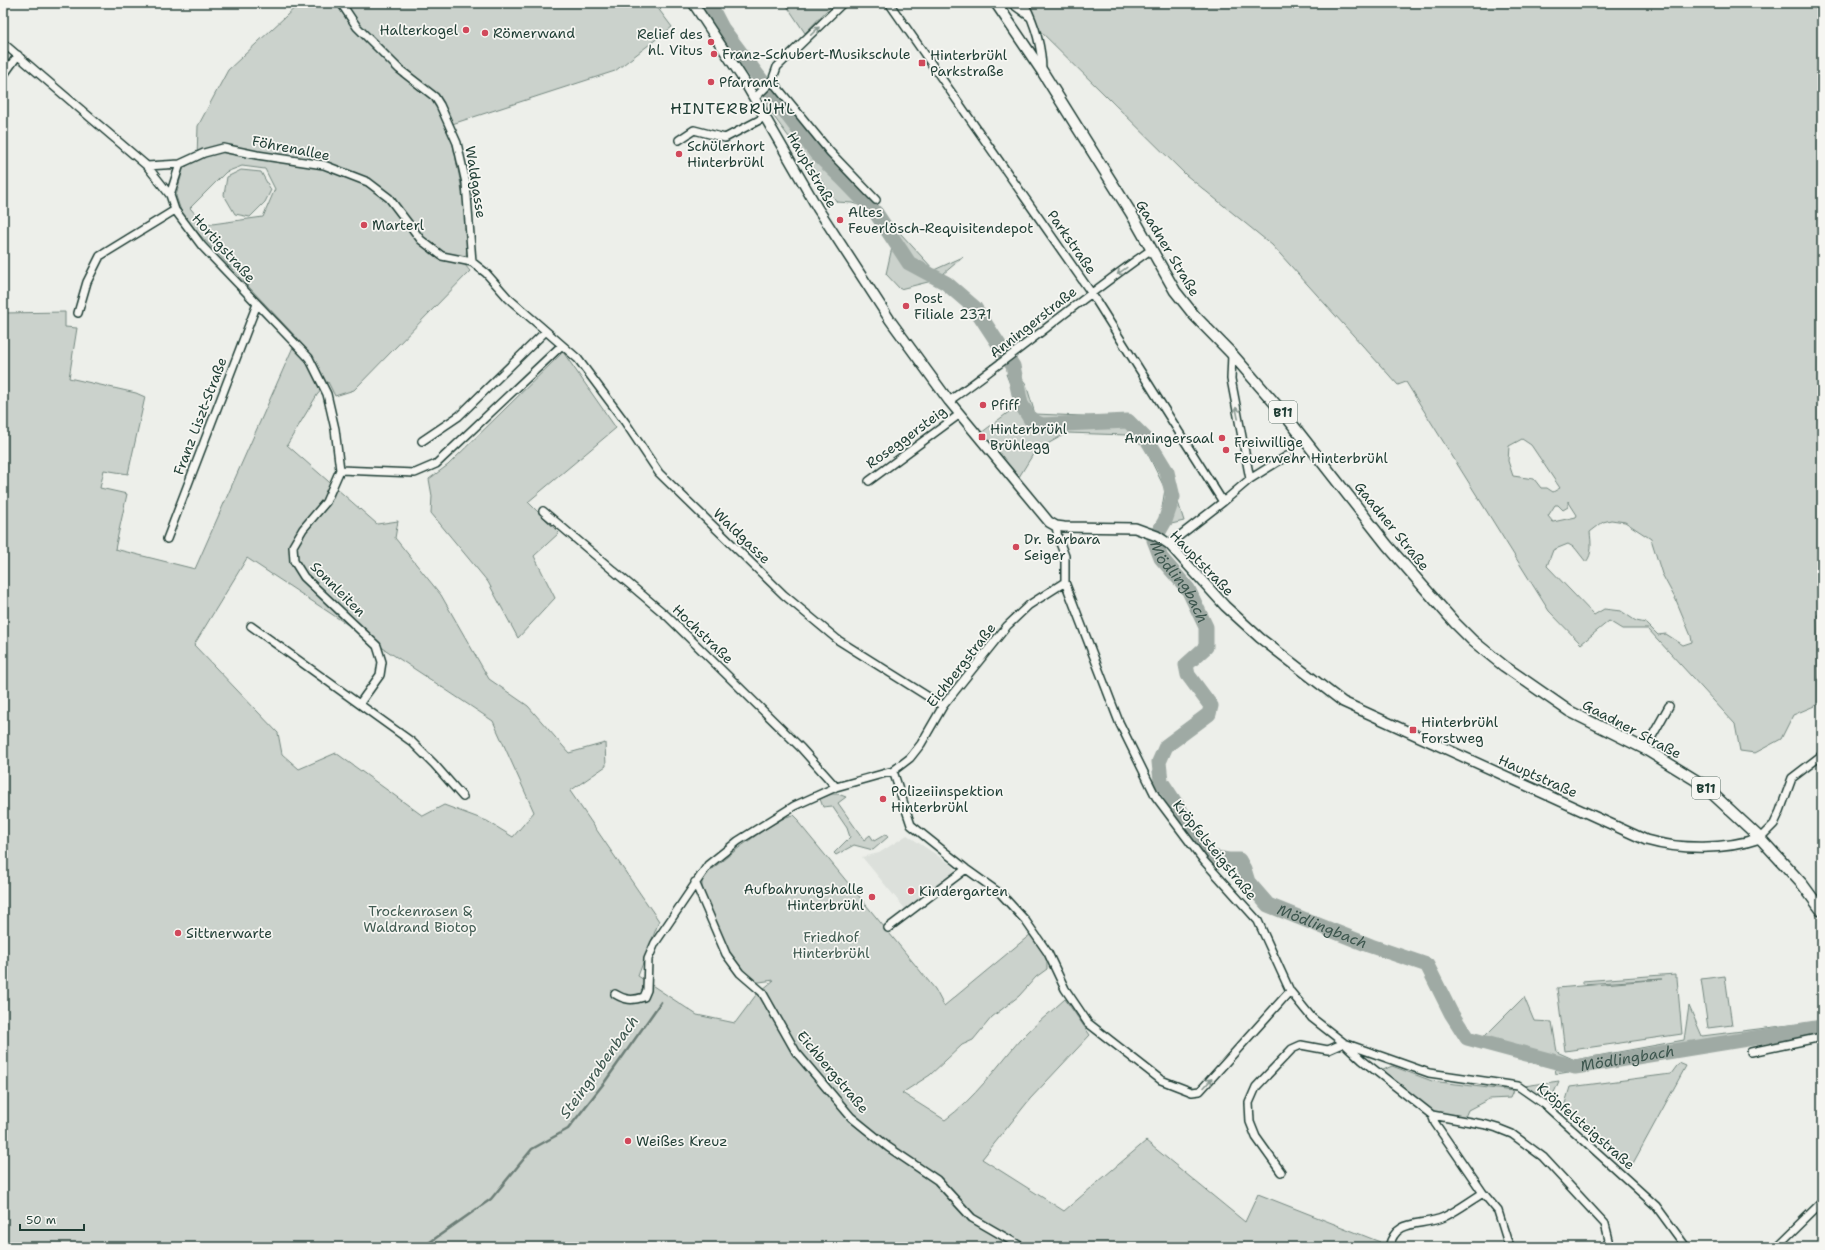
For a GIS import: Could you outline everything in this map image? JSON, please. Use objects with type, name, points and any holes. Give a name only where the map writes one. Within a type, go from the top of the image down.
[{"type":"main road","name":"Hauptstraße","points":[[693,3],[757,96],[765,117],[818,209],[885,313],[949,401],[1049,522],[1056,526],[1136,528],[1153,534],[1165,542],[1225,606],[1260,638],[1343,702],[1646,840],[1673,846],[1718,846],[1744,843],[1760,838]]},
{"type":"main road","name":"Gaadner Straße","points":[[996,3],[1042,71],[1152,249],[1175,291],[1194,315],[1232,354],[1285,415],[1387,545],[1455,623],[1473,641],[1504,666],[1569,711],[1645,749],[1702,784],[1760,838],[1803,885],[1822,911]]},
{"type":"street","name":"Waldgasse","points":[[342,3],[357,26],[367,37],[399,69],[435,97],[440,105],[457,143],[466,183],[472,262],[486,273],[508,298],[562,345],[582,365],[625,422],[659,473],[784,595],[838,640],[943,706]]},
{"type":"street","points":[[757,96],[770,83],[777,67],[843,3]]},
{"type":"street","name":"Parkstraße","points":[[889,3],[1092,294],[1223,502]]},
{"type":"street","points":[[1011,3],[1032,18]]},
{"type":"street","points":[[1024,3],[1032,18],[1042,57],[1042,71]]},
{"type":"street","name":"Hortigstraße","points":[[3,43],[147,166],[170,195],[174,210],[202,246],[309,358],[327,394],[335,429],[340,470]]},
{"type":"street","points":[[3,76],[18,55]]},
{"type":"street","points":[[770,83],[830,152],[876,200]]},
{"type":"street","points":[[679,140],[694,130],[725,138],[765,117]]},
{"type":"street","name":"Föhrenallee","points":[[147,166],[180,164],[204,153],[223,148],[257,155],[324,165],[368,182],[389,198],[421,240],[442,256],[472,262]]},
{"type":"street","points":[[170,195],[180,164]]},
{"type":"street","points":[[78,313],[87,282],[100,256],[174,210]]},
{"type":"street","name":"Anningerstraße","points":[[949,401],[1001,364],[1152,249]]},
{"type":"street","name":"Franz Liszt-Straße","points":[[167,539],[257,304]]},
{"type":"street","points":[[422,441],[459,416],[546,331]]},
{"type":"street","points":[[340,470],[415,473],[436,464],[562,345]]},
{"type":"street","points":[[1232,354],[1231,379],[1250,479]]},
{"type":"street","name":"Roseggersteig","points":[[869,481],[960,414]]},
{"type":"street","points":[[1165,542],[1223,502],[1250,479],[1287,456]]},
{"type":"street","name":"Sonnleiten","points":[[340,470],[326,502],[303,529],[293,546],[294,561],[304,578],[377,646],[382,662],[380,675],[360,703]]},
{"type":"street","name":"Hochstraße","points":[[543,511],[667,616],[801,748],[836,787]]},
{"type":"street","points":[[1056,526],[1058,538],[1065,556],[1065,582]]},
{"type":"street","name":"Eichbergstraße","points":[[615,994],[624,999],[634,1000],[644,997],[647,990],[648,959],[655,943],[708,865],[738,841],[794,806],[836,787],[893,771],[910,758],[921,744],[943,706],[1007,626],[1029,605],[1065,582]]},
{"type":"street","name":"Kröpfelsteigstraße","points":[[1065,582],[1119,722],[1156,797],[1204,861],[1258,921],[1290,991],[1312,1018],[1344,1043],[1429,1073],[1518,1086],[1544,1104],[1656,1206],[1686,1247]]},
{"type":"street","points":[[251,626],[360,703],[412,742],[462,796]]},
{"type":"street","points":[[1645,749],[1669,706]]},
{"type":"street","points":[[1760,838],[1774,824],[1780,812],[1792,778],[1822,755]]},
{"type":"street","points":[[893,771],[911,824],[966,869],[1001,894],[1025,920],[1048,952],[1065,989],[1088,1023],[1161,1080],[1192,1092],[1200,1091],[1290,991]]},
{"type":"street","points":[[888,928],[966,869]]},
{"type":"street","name":"Eichbergstraße","points":[[695,882],[726,954],[740,973],[762,992],[796,1052],[851,1117],[888,1147],[937,1180],[972,1218],[1022,1247]]},
{"type":"street","points":[[1751,1052],[1822,1037]]},
{"type":"street","points":[[1281,1172],[1256,1137],[1250,1122],[1250,1103],[1256,1087],[1292,1049],[1301,1045],[1328,1050],[1344,1043],[1362,1060],[1432,1115],[1497,1128],[1512,1134],[1543,1157],[1605,1224],[1609,1240],[1606,1247]]},
{"type":"street","points":[[1432,1115],[1435,1123],[1483,1193],[1498,1211],[1507,1240],[1511,1247]]},
{"type":"street","points":[[1389,1247],[1394,1232],[1402,1227],[1443,1218],[1483,1193]]},
{"type":"street","points":[[1776,1247],[1822,1202]]},
{"type":"shaded area","name":"Kindergarten","points":[[907,835],[953,866],[956,871],[906,910],[862,857],[879,853]]},
{"type":"green space","points":[[300,3],[654,3],[672,27],[615,71],[449,125],[463,195],[467,231],[465,265],[470,271],[354,390],[335,396],[328,382],[317,395],[287,445],[377,524],[398,521],[395,538],[441,595],[489,679],[528,706],[569,753],[605,743],[606,766],[570,791],[659,921],[638,976],[697,1015],[735,1023],[756,995],[774,980],[752,983],[726,954],[702,887],[702,881],[706,874],[750,840],[786,817],[794,815],[799,820],[798,822],[935,989],[944,1006],[1031,934],[1047,958],[1047,969],[1036,977],[1019,996],[992,1017],[973,1040],[962,1045],[930,1075],[902,1093],[945,1120],[975,1093],[1024,1035],[1065,999],[1090,1035],[1030,1099],[982,1159],[1064,1211],[1146,1141],[1245,1222],[1258,1194],[1380,1242],[1377,1247],[3,1247],[3,313],[65,312],[65,327],[77,328],[69,378],[136,393],[145,397],[128,474],[104,470],[100,488],[127,494],[115,549],[195,569],[297,338],[183,217],[176,196],[183,169],[197,158],[198,126],[228,70]],"holes":[[[242,166],[265,169],[275,189],[263,217],[205,225],[190,208],[226,172]],[[247,558],[493,721],[534,812],[513,837],[487,821],[444,805],[423,816],[336,753],[299,769],[282,754],[278,733],[194,645]]]},
{"type":"green space","points":[[785,3],[834,3],[805,33]]},
{"type":"green space","points":[[1020,3],[1822,3],[1822,615],[1817,615],[1819,704],[1793,715],[1781,739],[1755,753],[1740,751],[1735,724],[1648,629],[1622,629],[1609,621],[1581,644],[1549,611],[1406,382],[1398,385],[1272,245],[1186,175],[1028,19]],"holes":[[[1522,439],[1531,445],[1560,488],[1553,492],[1547,488],[1541,488],[1534,479],[1513,476],[1508,461],[1509,446]],[[1568,501],[1577,515],[1576,517],[1553,522],[1548,516],[1555,505],[1558,505],[1563,510],[1568,507]],[[1611,520],[1625,522],[1651,539],[1662,574],[1676,600],[1691,636],[1692,642],[1683,645],[1666,634],[1658,635],[1646,623],[1636,621],[1621,611],[1604,609],[1594,615],[1547,566],[1553,550],[1568,544],[1575,548],[1586,562],[1591,552],[1590,532],[1603,522]]]},
{"type":"green space","points":[[771,92],[934,270],[963,257],[936,280],[900,289],[886,274],[893,243],[871,209],[852,203],[837,202],[766,106]]},
{"type":"green space","points":[[241,170],[261,172],[271,190],[265,202],[250,217],[235,214],[224,195],[227,177]]},
{"type":"green space","points":[[563,352],[616,428],[528,502],[559,533],[534,556],[555,598],[518,638],[488,582],[431,513],[432,496],[429,479],[448,465]]},
{"type":"green space","points":[[1006,374],[1019,375],[1026,384],[1035,414],[1129,418],[1152,449],[1172,483],[1184,521],[1159,527],[1165,489],[1144,446],[1127,435],[1067,433],[1035,451],[1019,477],[981,433],[1018,405]]},
{"type":"green space","points":[[832,794],[838,794],[846,797],[838,803],[864,840],[870,835],[874,841],[886,834],[888,837],[873,850],[854,845],[836,855],[834,853],[850,837],[847,828],[832,806],[823,807],[820,799]]},
{"type":"green space","points":[[1675,974],[1675,978],[1677,978],[1682,1034],[1565,1051],[1557,988],[1662,979],[1582,984],[1582,981]]},
{"type":"green space","points":[[1725,976],[1732,1025],[1708,1028],[1701,979]]},
{"type":"green space","points":[[1524,997],[1534,1021],[1552,1022],[1557,1052],[1575,1060],[1684,1040],[1689,1006],[1702,1036],[1822,1021],[1822,1034],[1556,1074],[1553,1057],[1484,1037]]},
{"type":"green space","points":[[1679,1063],[1686,1066],[1631,1167],[1564,1107],[1570,1087],[1671,1074]]},
{"type":"green space","points":[[1392,1066],[1432,1081],[1513,1091],[1510,1098],[1489,1099],[1468,1110],[1465,1117],[1438,1113],[1420,1103],[1381,1071]]},
{"type":"green space","points":[[1559,1081],[1549,1104],[1524,1086]]},
{"type":"waterway","name":"Mödlingbach","points":[[709,3],[722,28],[816,153],[876,213],[909,263],[946,283],[975,308],[1013,366],[1021,404],[1031,420],[1042,425],[1128,421],[1148,441],[1167,472],[1173,497],[1165,521],[1154,540],[1161,558],[1188,589],[1206,627],[1206,647],[1186,665],[1188,675],[1211,706],[1209,714],[1166,746],[1159,762],[1161,781],[1211,857],[1239,860],[1244,869],[1248,882],[1268,905],[1371,946],[1427,965],[1451,1013],[1467,1038],[1575,1067],[1822,1027]]},
{"type":"waterway","name":"Steingrabenbach","points":[[423,1247],[491,1199],[532,1149],[568,1129],[604,1083],[661,1002]]},
{"type":"place","name":"Halterkogel","points":[[466,30]]},
{"type":"place","name":"Römerwand","points":[[485,33]]},
{"type":"place","name":"Relief des hl. Vitus","points":[[711,42]]},
{"type":"place","name":"Franz-Schubert-Musikschule","points":[[714,54]]},
{"type":"place","name":"Hinterbrühl Parkstraße","points":[[922,63]]},
{"type":"place","name":"Pfarramt","points":[[711,82]]},
{"type":"place","name":"Schülerhort Hinterbrühl","points":[[679,154]]},
{"type":"place","name":"Altes Feuerlösch-Requisitendepot","points":[[840,220]]},
{"type":"place","name":"Marterl","points":[[364,225]]},
{"type":"place","name":"Post Filiale 2371","points":[[906,306]]},
{"type":"place","name":"Pfiff","points":[[983,405]]},
{"type":"place","name":"Hinterbrühl Brühlegg","points":[[982,437]]},
{"type":"place","name":"Anningersaal","points":[[1222,438]]},
{"type":"place","name":"Freiwillige Feuerwehr Hinterbrühl","points":[[1226,450]]},
{"type":"place","name":"Dr. Barbara Seiger","points":[[1016,547]]},
{"type":"place","name":"Hinterbrühl Forstweg","points":[[1413,730]]},
{"type":"place","name":"Polizeiinspektion Hinterbrühl","points":[[883,799]]},
{"type":"place","name":"Kindergarten","points":[[911,891]]},
{"type":"place","name":"Aufbahrungshalle Hinterbrühl","points":[[872,897]]},
{"type":"place","name":"Sittnerwarte","points":[[178,933]]},
{"type":"place","name":"Weißes Kreuz","points":[[628,1141]]},
{"type":"district","name":"HINTERBRÜHL","points":[[733,108]]},
{"type":"park label","name":"Trockenrasen & Waldrand Biotop","points":[[420,920]]},
{"type":"park label","name":"Friedhof Hinterbrühl","points":[[831,946]]}]
